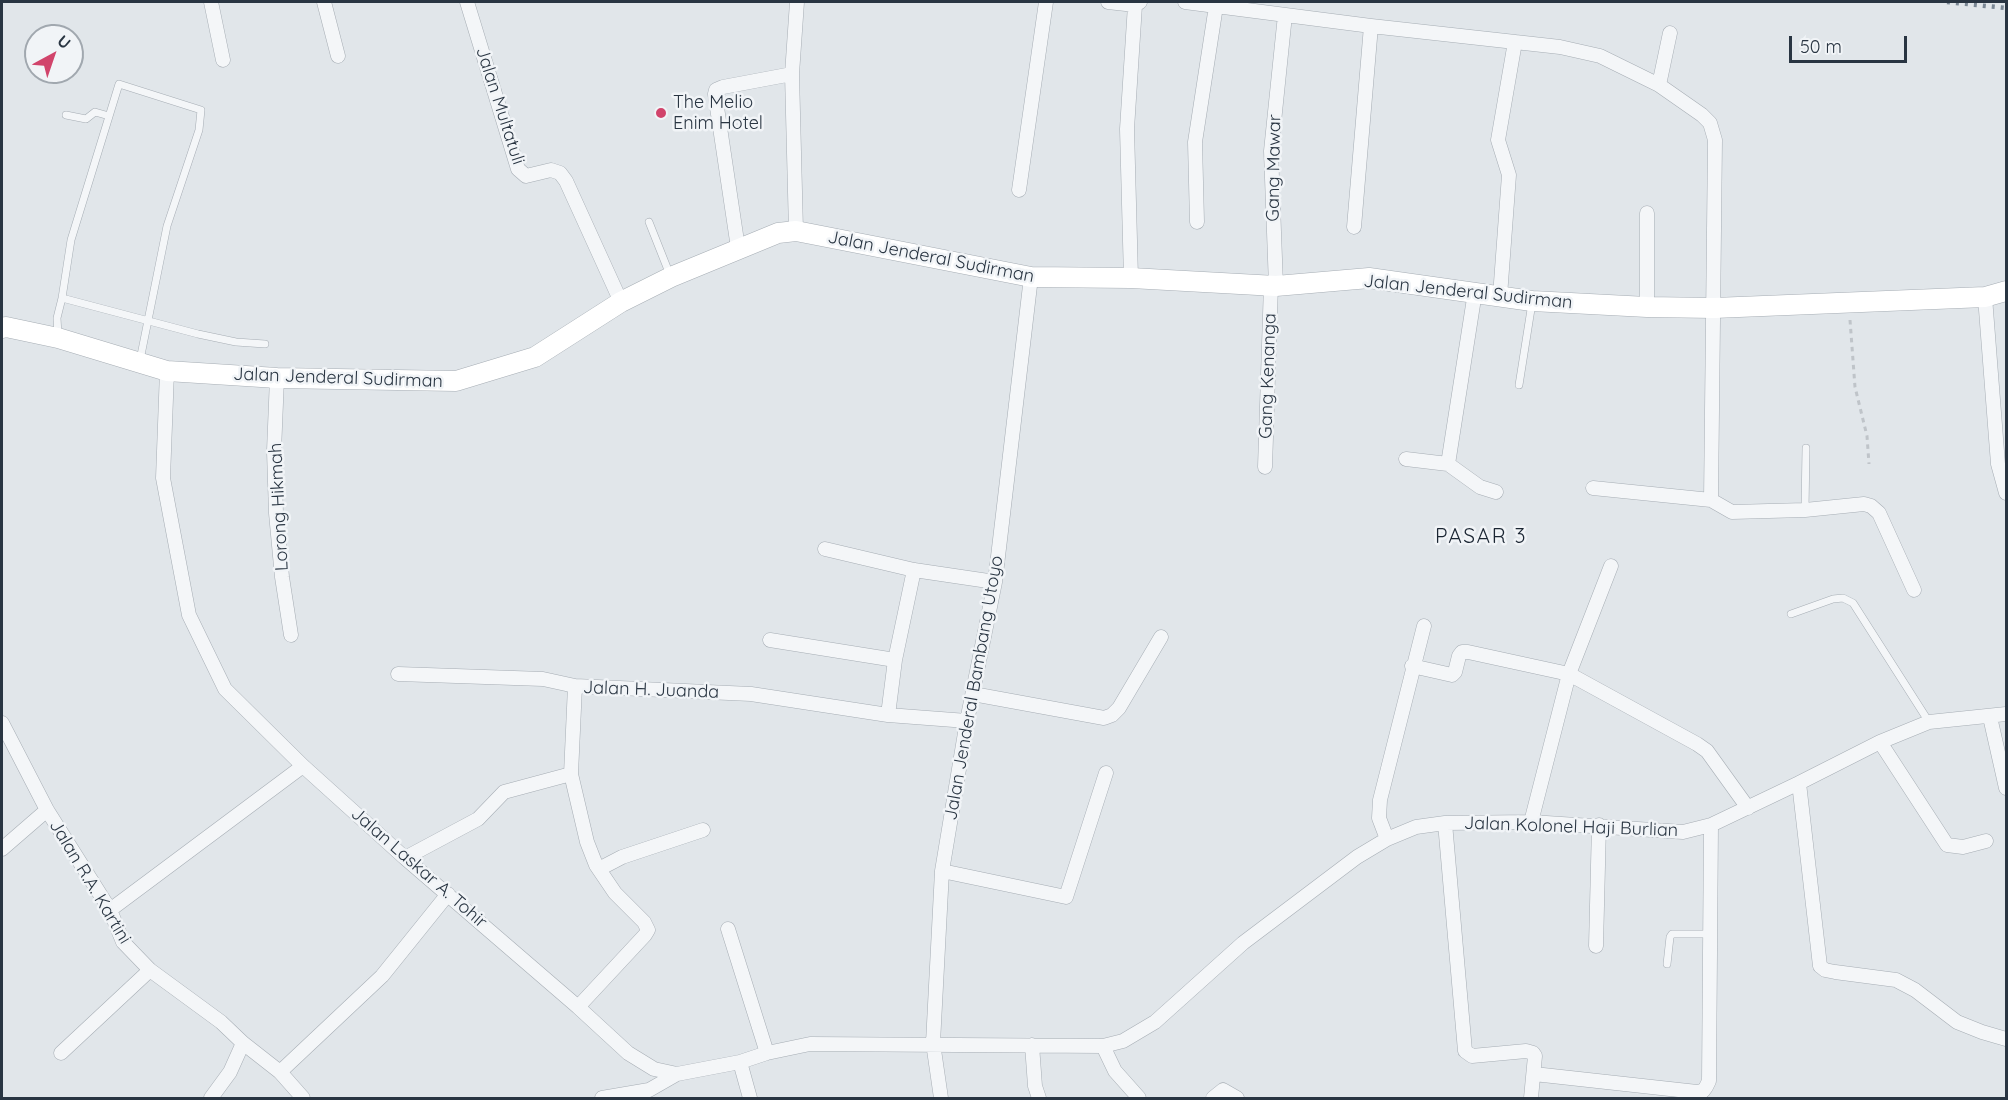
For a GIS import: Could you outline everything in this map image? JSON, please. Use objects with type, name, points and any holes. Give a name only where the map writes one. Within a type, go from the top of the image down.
[{"type":"main road","name":"Jalan Jenderal Sudirman","points":[[2,328],[58,338],[167,371],[277,378],[456,381],[536,357],[621,302],[670,277],[778,233],[796,231],[1031,278],[1131,278],[1273,286],[1369,278],[1532,301],[1647,308],[1849,304],[1985,297],[2007,291]]},
{"type":"street","points":[[211,2],[223,60]]},
{"type":"street","points":[[324,2],[338,56]]},
{"type":"street","name":"Jalan Multatuli","points":[[467,2],[518,169],[526,176],[550,170],[560,173],[566,181],[621,302]]},
{"type":"street","points":[[796,231],[792,74],[797,2]]},
{"type":"street","points":[[1019,190],[1046,2]]},
{"type":"street","points":[[1108,2],[1137,3],[1127,129],[1131,278]]},
{"type":"street","points":[[1185,2],[1560,47],[1600,56],[1659,86],[1702,115],[1710,123],[1715,140],[1711,500]]},
{"type":"street","points":[[1197,222],[1196,142],[1216,6]]},
{"type":"street","name":"Gang Mawar","points":[[1273,286],[1271,151],[1285,15]]},
{"type":"street","points":[[1354,227],[1371,26]]},
{"type":"street","points":[[1659,86],[1670,33]]},
{"type":"street","points":[[1500,296],[1509,175],[1498,140],[1515,42]]},
{"type":"street","points":[[738,248],[716,90],[792,74]]},
{"type":"street","points":[[1647,213],[1647,308]]},
{"type":"street","name":"Jalan Jenderal Bambang Utoyo","points":[[940,1098],[933,1043],[942,871],[967,721],[995,582],[1031,278]]},
{"type":"street","name":"Gang Kenanga","points":[[1265,467],[1273,286]]},
{"type":"street","points":[[1448,464],[1475,292]]},
{"type":"street","points":[[1985,297],[1998,464],[2007,493]]},
{"type":"street","name":"Jalan Laskar A. Tohir","points":[[167,371],[163,478],[189,615],[225,689],[303,766],[405,858],[628,1053],[654,1069],[677,1074],[740,1062],[767,1053],[810,1044],[933,1043]]},
{"type":"street","name":"Lorong Hikmah","points":[[277,378],[274,451],[276,513],[282,578],[291,635]]},
{"type":"street","points":[[1406,459],[1448,464],[1480,487],[1496,492]]},
{"type":"street","points":[[1593,488],[1711,500],[1732,512],[1805,510],[1864,504],[1871,506],[1878,513],[1914,590]]},
{"type":"street","points":[[825,549],[914,570],[995,582]]},
{"type":"street","points":[[1531,822],[1569,674],[1611,566]]},
{"type":"street","points":[[888,715],[895,660],[914,570]]},
{"type":"street","points":[[1387,839],[1379,818],[1380,800],[1412,666],[1424,626]]},
{"type":"street","points":[[973,694],[1104,718],[1112,715],[1119,708],[1161,637]]},
{"type":"street","points":[[770,640],[895,660]]},
{"type":"street","points":[[1412,666],[1452,675],[1459,656],[1462,652],[1468,652],[1569,674],[1707,751],[1748,808]]},
{"type":"street","points":[[398,674],[543,679],[575,686]]},
{"type":"street","name":"Jalan H. Juanda","points":[[578,1007],[648,930],[644,922],[615,893],[599,869],[587,842],[571,774],[575,686],[751,694],[888,715],[967,721]]},
{"type":"street","name":"Jalan Kolonel Haji Burlian","points":[[933,1043],[1103,1046],[1124,1041],[1155,1022],[1243,943],[1357,857],[1387,839],[1416,827],[1445,823],[1531,822],[1683,832],[1710,825],[1880,742],[1929,722],[2007,714]]},
{"type":"street","points":[[1990,717],[2007,788]]},
{"type":"street","name":"Jalan R.A. Kartini","points":[[2,723],[47,810],[110,910],[123,942],[150,970],[221,1023],[280,1072],[303,1098]]},
{"type":"street","points":[[1880,742],[1947,845],[1963,847],[1986,841]]},
{"type":"street","points":[[110,910],[303,766]]},
{"type":"street","points":[[942,871],[1066,897],[1106,773]]},
{"type":"street","points":[[405,858],[478,819],[504,792],[571,774]]},
{"type":"street","points":[[1799,783],[1820,966],[1825,970],[1835,972],[1896,980],[1915,990],[1957,1022],[1969,1028],[2007,1039]]},
{"type":"street","points":[[2,849],[47,810]]},
{"type":"street","points":[[1445,823],[1465,1051],[1472,1056],[1529,1051],[1535,1056],[1531,1098]]},
{"type":"street","points":[[1596,946],[1599,825]]},
{"type":"street","points":[[1534,1074],[1696,1092],[1703,1090],[1708,1081],[1710,825]]},
{"type":"street","points":[[599,869],[622,857],[703,831]]},
{"type":"street","points":[[280,1072],[382,976],[448,894]]},
{"type":"street","points":[[728,929],[767,1053]]},
{"type":"street","points":[[61,1053],[150,970]]},
{"type":"street","points":[[212,1098],[230,1072],[243,1043]]},
{"type":"street","points":[[1032,1045],[1035,1086],[1040,1098]]},
{"type":"street","points":[[1103,1046],[1115,1071],[1139,1098]]},
{"type":"street","points":[[740,1062],[750,1098]]},
{"type":"street","points":[[602,1098],[649,1090],[677,1074]]},
{"type":"street","points":[[1213,1098],[1223,1090],[1237,1098]]},
{"type":"lane","points":[[58,338],[57,318],[71,240],[119,84],[201,110],[199,130],[167,225],[140,363]]},
{"type":"lane","points":[[66,115],[86,119],[95,112],[109,116]]},
{"type":"lane","points":[[650,222],[670,277]]},
{"type":"lane","points":[[62,298],[236,342],[264,344]]},
{"type":"lane","points":[[1519,385],[1532,301]]},
{"type":"lane","points":[[1805,510],[1806,447]]},
{"type":"lane","points":[[1791,614],[1833,599],[1843,598],[1853,603],[1929,722]]},
{"type":"lane","points":[[1667,964],[1672,934],[1710,934]]},
{"type":"path","points":[[1849,304],[1855,387],[1867,436],[1869,464]]},
{"type":"railway","points":[[1947,2],[2006,8]]},
{"type":"place","name":"The Melio Enim Hotel","points":[[661,113]]},
{"type":"district","name":"PASAR 3","points":[[1481,537]]}]
